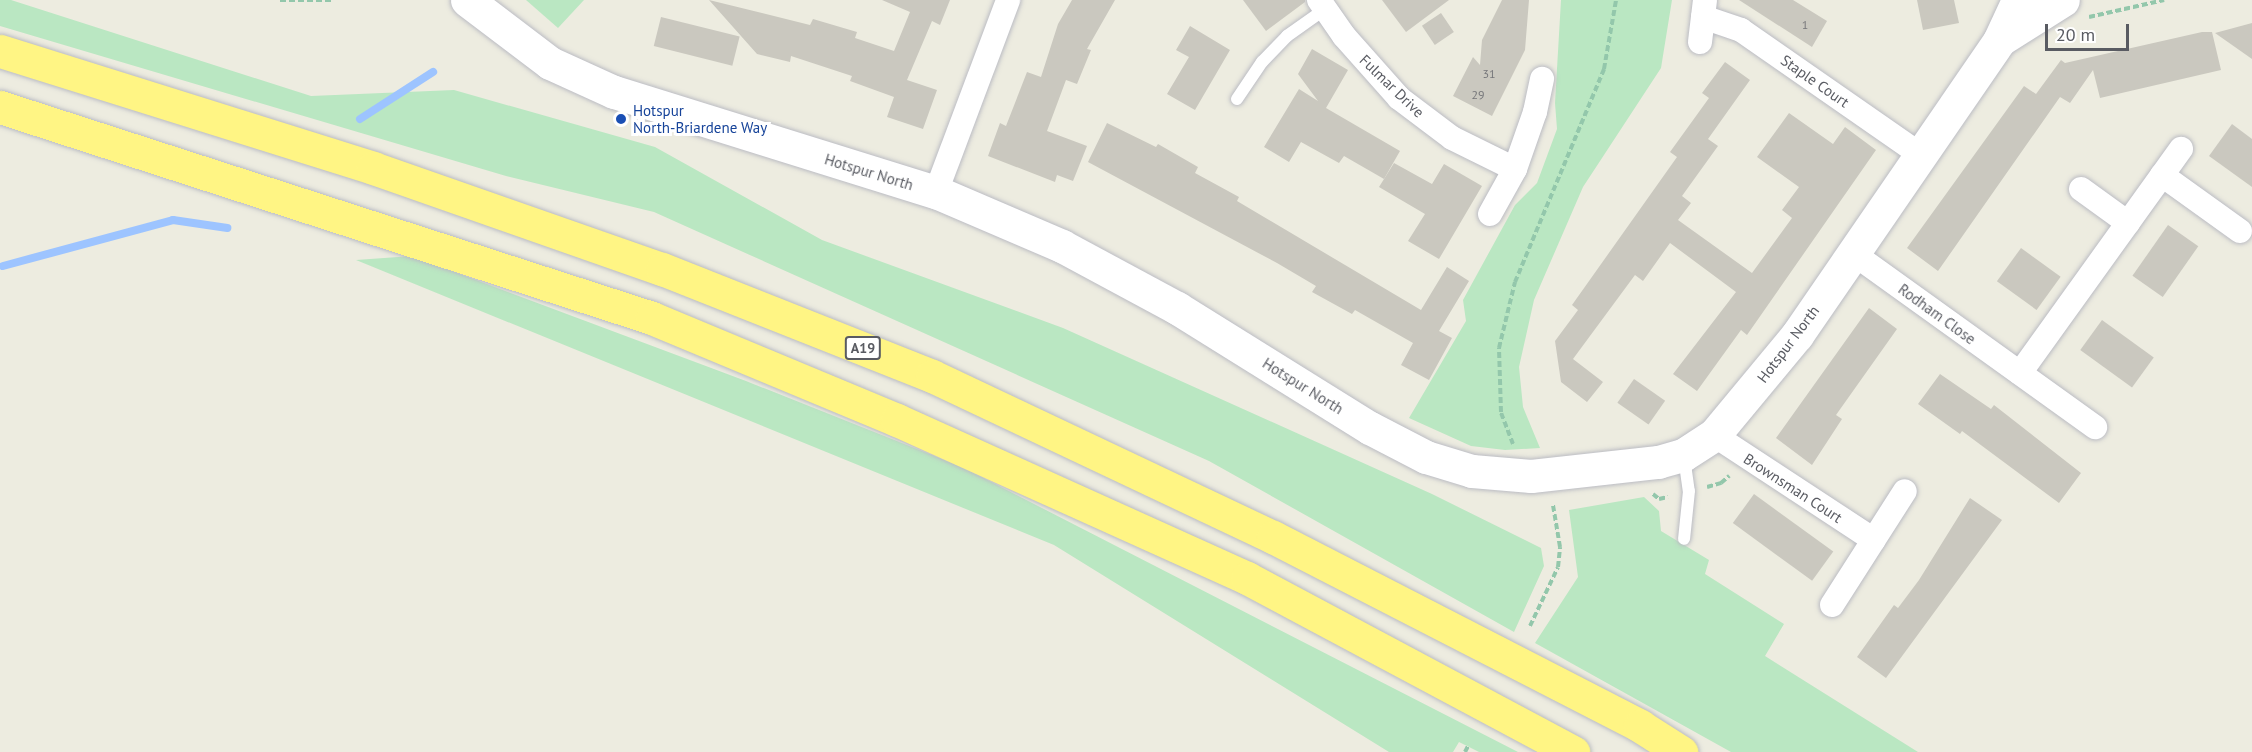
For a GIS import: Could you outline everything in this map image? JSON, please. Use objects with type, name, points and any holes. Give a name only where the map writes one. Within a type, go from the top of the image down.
[{"type":"highway","name":"A19","points":[[0,51],[373,168],[662,269],[932,376],[1273,537],[1640,726],[1681,752]]},
{"type":"highway","points":[[0,106],[663,323],[897,420],[1247,578],[1573,752]]},
{"type":"street","name":"Hotspur North","points":[[467,0],[550,63],[614,92],[936,192],[1041,236],[1123,278],[1403,446],[1472,471],[1541,488],[1600,471],[1683,455],[1714,435],[1781,358],[1999,41]]},
{"type":"street","points":[[936,192],[1008,0]]},
{"type":"street","points":[[1999,41],[2018,0]]},
{"type":"street","name":"Fulmar Drive","points":[[1322,5],[1369,67],[1424,118],[1515,169]]},
{"type":"street","name":"Staple Court","points":[[1700,42],[1704,9],[1741,30],[1922,154]]},
{"type":"street","points":[[1999,41],[2074,9]]},
{"type":"street","points":[[1490,214],[1515,169],[1535,112],[1542,80]]},
{"type":"street","points":[[2020,373],[2181,149]]},
{"type":"street","points":[[2163,175],[2241,231]]},
{"type":"street","points":[[2081,189],[2128,223]]},
{"type":"street","name":"Rodham Close","points":[[1854,254],[2095,427]]},
{"type":"street","name":"Brownsman Court","points":[[1714,435],[1874,540]]},
{"type":"street","points":[[1832,605],[1905,491]]},
{"type":"lane","points":[[1237,99],[1262,62],[1322,5]]},
{"type":"lane","points":[[1683,455],[1689,491],[1684,539]]},
{"type":"path","points":[[280,0],[334,0]]},
{"type":"path","points":[[1530,626],[1558,567],[1560,547],[1541,488],[1501,412],[1499,348],[1515,282],[1604,69],[1616,0]]},
{"type":"path","points":[[2074,9],[2164,0]]},
{"type":"path","points":[[1649,492],[1659,499],[1721,483],[1743,456]]},
{"type":"path","points":[[1541,488],[1560,501]]},
{"type":"path","points":[[1465,752],[1468,746]]},
{"type":"green space","points":[[0,0],[11,0],[311,96],[454,90],[655,147],[822,240],[1063,328],[1432,494],[1541,548],[1544,566],[1514,632],[1209,461],[654,212],[506,176],[0,26]]},
{"type":"green space","points":[[526,0],[584,0],[558,28]]},
{"type":"green space","points":[[1561,0],[1672,0],[1661,68],[1583,187],[1534,300],[1519,367],[1523,407],[1540,448],[1505,450],[1471,446],[1409,418],[1466,321],[1463,300],[1515,205],[1537,183],[1557,129],[1555,103]]},
{"type":"green space","points":[[412,256],[746,381],[962,467],[1518,752],[1479,752],[1459,742],[1453,752],[1389,752],[1054,545],[356,260]]},
{"type":"green space","points":[[1644,497],[1659,511],[1661,531],[1709,560],[1705,574],[1784,624],[1765,656],[1918,752],[1731,752],[1535,643],[1578,577],[1569,510]]},
{"type":"building","points":[[709,0],[810,25],[813,19],[857,32],[855,38],[894,51],[910,12],[882,0],[950,0],[940,25],[932,21],[907,80],[937,90],[923,129],[887,117],[894,97],[850,81],[852,76],[791,56],[790,62],[757,54]]},
{"type":"building","points":[[1072,0],[1115,0],[1087,49],[1091,50],[1077,84],[1066,80],[1047,131],[1087,146],[1073,181],[1057,175],[1055,182],[988,156],[1000,123],[1006,126],[1027,72],[1041,77],[1058,24]]},
{"type":"building","points":[[1243,0],[1305,0],[1305,2],[1266,31]]},
{"type":"building","points":[[1382,0],[1449,0],[1406,32]]},
{"type":"building","points":[[1502,0],[1529,0],[1525,50],[1492,116],[1453,96],[1473,57],[1480,65],[1482,40]]},
{"type":"building","points":[[1739,0],[1793,0],[1827,21],[1812,47]]},
{"type":"building","points":[[1917,0],[1954,0],[1959,23],[1923,30]]},
{"type":"building","points":[[1441,13],[1454,32],[1435,45],[1422,26]]},
{"type":"building","points":[[661,17],[740,37],[732,66],[654,46]]},
{"type":"building","points":[[2252,23],[2252,59],[2215,33]]},
{"type":"building","points":[[1190,26],[1230,50],[1195,110],[1167,94],[1189,57],[1176,50]]},
{"type":"building","points":[[2202,32],[2212,32],[2221,70],[2100,98],[2093,70],[2070,103],[2060,97],[1938,271],[1907,248],[2024,86],[2036,94],[2061,60],[2065,63]]},
{"type":"building","points":[[1312,49],[1348,70],[1326,108],[1400,151],[1384,179],[1344,156],[1339,163],[1301,142],[1289,162],[1264,147],[1299,89],[1318,101],[1298,74]]},
{"type":"building","points":[[1725,62],[1750,80],[1708,139],[1718,146],[1682,196],[1691,203],[1678,220],[1752,273],[1792,218],[1782,210],[1799,187],[1757,157],[1789,113],[1833,144],[1845,127],[1876,150],[1747,335],[1741,330],[1697,391],[1673,374],[1736,292],[1670,243],[1643,281],[1635,275],[1573,359],[1603,382],[1587,402],[1561,382],[1555,341],[1578,310],[1572,305],[1677,157],[1670,152],[1709,98],[1702,93]]},
{"type":"building","points":[[1107,123],[1156,147],[1158,144],[1198,167],[1195,173],[1239,197],[1237,201],[1421,310],[1447,267],[1469,281],[1439,331],[1452,338],[1429,380],[1401,365],[1413,343],[1355,310],[1352,314],[1312,292],[1316,286],[1277,263],[1088,162]]},
{"type":"building","points":[[2232,124],[2252,139],[2252,187],[2209,156]]},
{"type":"building","points":[[1394,163],[1432,184],[1444,164],[1482,186],[1439,259],[1408,241],[1425,214],[1379,187]]},
{"type":"building","points":[[2168,225],[2198,246],[2163,297],[2132,276]]},
{"type":"building","points":[[2021,248],[2061,277],[2037,310],[1997,281]]},
{"type":"building","points":[[1869,308],[1897,329],[1836,415],[1842,419],[1812,465],[1776,438]]},
{"type":"building","points":[[2102,320],[2154,358],[2132,388],[2080,350]]},
{"type":"building","points":[[1940,374],[1991,409],[1994,405],[2081,473],[2059,503],[1962,431],[1960,434],[1918,404]]},
{"type":"building","points":[[1634,379],[1665,401],[1648,425],[1617,403]]},
{"type":"building","points":[[1754,494],[1833,552],[1812,581],[1733,523]]},
{"type":"building","points":[[1970,498],[2002,520],[1886,678],[1857,657],[1894,605],[1898,608],[1919,580]]},
{"type":"waterway","points":[[360,119],[433,72]]},
{"type":"waterway","points":[[3,266],[173,220],[227,228]]},
{"type":"place","name":"Hotspur North-Briardene Way","points":[[621,119]]}]
